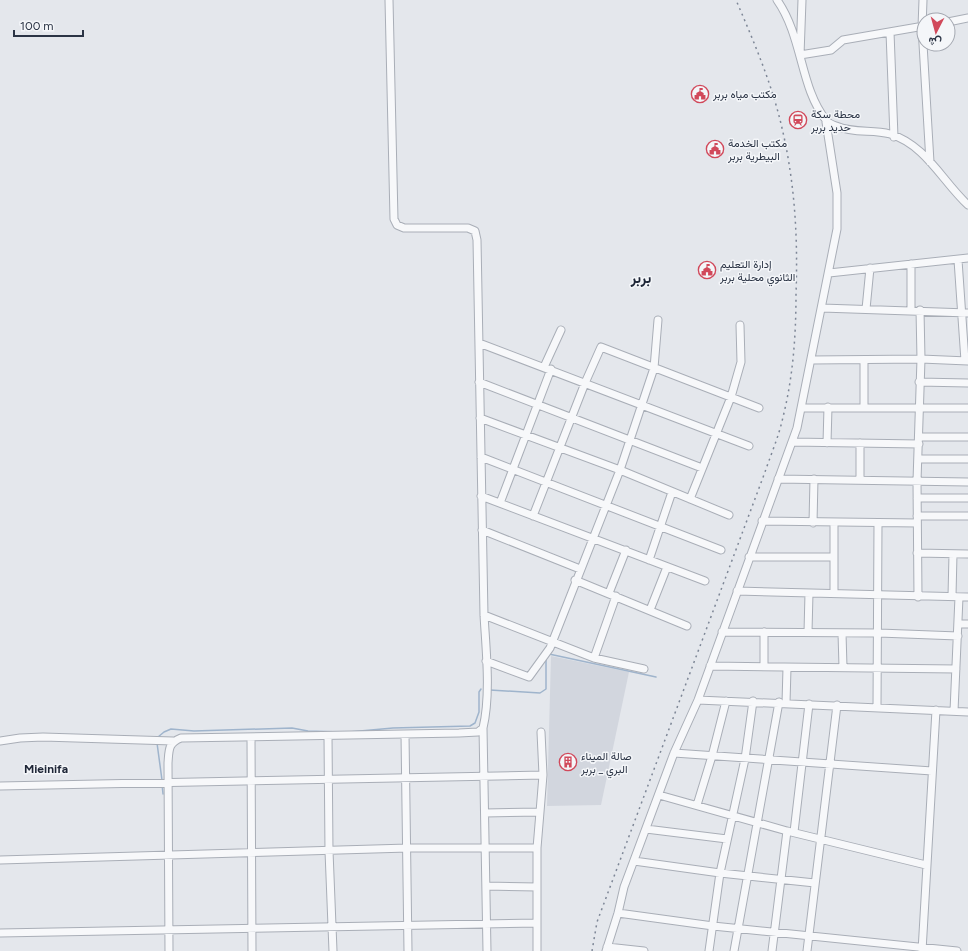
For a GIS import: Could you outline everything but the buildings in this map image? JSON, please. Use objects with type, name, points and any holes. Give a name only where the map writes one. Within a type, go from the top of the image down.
[{"type":"street","points":[[389,0],[394,219],[396,225],[404,228],[468,228],[475,231],[477,240],[481,496],[486,662],[486,718],[483,728],[487,951]]},
{"type":"street","points":[[644,951],[606,949],[618,913],[624,887],[674,753],[698,700],[792,442],[802,408],[837,230],[837,193],[826,122],[812,96],[796,39],[784,10],[777,0]]},
{"type":"street","points":[[800,55],[802,0]]},
{"type":"street","points":[[923,0],[923,12]]},
{"type":"street","points":[[956,20],[968,18]]},
{"type":"street","points":[[800,55],[831,50],[843,40],[916,27]]},
{"type":"street","points":[[890,32],[894,137]]},
{"type":"street","points":[[924,52],[930,162]]},
{"type":"street","points":[[826,122],[847,131],[890,134],[917,148],[968,204]]},
{"type":"street","points":[[829,273],[968,258]]},
{"type":"street","points":[[812,360],[921,359],[967,361],[965,313],[958,260]]},
{"type":"street","points":[[911,264],[911,310]]},
{"type":"street","points":[[866,309],[870,268]]},
{"type":"street","points":[[822,308],[920,310],[965,313]]},
{"type":"street","points":[[918,597],[917,481],[919,459],[918,407],[921,359],[920,310]]},
{"type":"street","points":[[486,662],[529,677],[550,648],[620,470],[643,405],[654,368],[658,320]]},
{"type":"street","points":[[690,499],[715,433],[731,397],[741,362],[740,325]]},
{"type":"street","points":[[500,503],[537,405],[561,330]]},
{"type":"street","points":[[479,343],[548,368],[749,446]]},
{"type":"street","points":[[533,516],[561,448],[585,383],[601,347],[759,408]]},
{"type":"street","points":[[864,360],[864,407]]},
{"type":"street","points":[[479,382],[702,468]]},
{"type":"street","points":[[920,382],[968,383]]},
{"type":"street","points":[[802,408],[968,408]]},
{"type":"street","points":[[827,442],[828,408]]},
{"type":"street","points":[[480,418],[620,470],[729,515]]},
{"type":"street","points":[[792,442],[860,443],[919,441],[968,437]]},
{"type":"street","points":[[860,443],[860,480]]},
{"type":"street","points":[[481,457],[720,550]]},
{"type":"street","points":[[919,459],[968,459]]},
{"type":"street","points":[[778,479],[968,482]]},
{"type":"street","points":[[813,523],[814,479]]},
{"type":"street","points":[[649,560],[672,492]]},
{"type":"street","points":[[481,496],[593,537],[705,581]]},
{"type":"street","points":[[917,498],[968,498]]},
{"type":"street","points":[[762,522],[878,523],[968,516]]},
{"type":"street","points":[[834,523],[834,593]]},
{"type":"street","points":[[878,523],[878,707]]},
{"type":"street","points":[[482,530],[580,569]]},
{"type":"street","points":[[594,658],[626,550]]},
{"type":"street","points":[[917,553],[968,554]]},
{"type":"street","points":[[953,554],[958,624],[954,711]]},
{"type":"street","points":[[749,557],[834,557]]},
{"type":"street","points":[[650,610],[667,567]]},
{"type":"street","points":[[576,580],[687,626]]},
{"type":"street","points":[[737,591],[879,594],[918,597],[956,596],[968,598]]},
{"type":"street","points":[[808,632],[809,593]]},
{"type":"street","points":[[484,615],[594,658],[644,669]]},
{"type":"street","points":[[958,624],[968,624]]},
{"type":"street","points":[[722,632],[878,632],[958,636]]},
{"type":"street","points":[[764,632],[764,667]]},
{"type":"street","points":[[842,632],[843,667]]},
{"type":"street","points":[[710,666],[956,669]]},
{"type":"street","points":[[734,951],[740,928],[747,876],[768,760],[782,703],[787,668]]},
{"type":"street","points":[[698,700],[968,712]]},
{"type":"street","points":[[697,805],[712,756],[726,701]]},
{"type":"street","points":[[709,951],[714,926],[720,873],[745,759],[753,702]]},
{"type":"street","points":[[772,951],[780,880],[803,762],[809,704]]},
{"type":"street","points":[[807,951],[831,765],[837,705]]},
{"type":"street","points":[[922,949],[936,710]]},
{"type":"street","points":[[0,742],[20,738],[43,737],[173,741],[181,738],[478,732],[483,728]]},
{"type":"street","points":[[537,951],[537,848],[543,775],[541,732]]},
{"type":"street","points":[[405,734],[408,848],[408,951]]},
{"type":"street","points":[[328,736],[329,851],[333,951]]},
{"type":"street","points":[[251,737],[252,781],[250,854],[252,951]]},
{"type":"street","points":[[169,951],[167,784],[169,747],[173,741]]},
{"type":"street","points":[[674,753],[932,771]]},
{"type":"street","points":[[0,786],[167,784],[484,775],[543,775]]},
{"type":"street","points":[[659,795],[732,814],[790,832],[822,838],[926,865]]},
{"type":"street","points":[[485,813],[540,812]]},
{"type":"street","points":[[646,829],[727,839]]},
{"type":"street","points":[[0,860],[250,854],[408,848],[537,848]]},
{"type":"street","points":[[634,861],[720,873],[815,883]]},
{"type":"street","points":[[486,886],[537,887]]},
{"type":"street","points":[[618,913],[714,926],[810,935],[922,949],[957,951]]},
{"type":"street","points":[[0,933],[408,924],[537,923]]},
{"type":"shaded area","points":[[551,656],[629,672],[601,805],[547,806]]},
{"type":"waterway","points":[[549,654],[656,677]]},
{"type":"waterway","points":[[490,690],[540,693],[546,689],[546,658]]},
{"type":"waterway","points":[[349,732],[393,728],[470,726],[475,723],[479,712],[479,692],[481,689]]},
{"type":"waterway","points":[[158,737],[171,729],[194,731],[292,728],[308,731],[341,732]]},
{"type":"waterway","points":[[157,743],[162,780]]},
{"type":"waterway","points":[[162,784],[163,794]]},
{"type":"railway","points":[[592,951],[597,922],[775,445],[792,372],[795,341],[797,273],[795,211],[790,170],[782,128],[768,79],[736,0]]},
{"type":"place","name":"مكتب مياه بربر","points":[[700,94]]},
{"type":"place","name":"محطة سكة حديد بربر","points":[[798,120]]},
{"type":"place","name":"مكتب الخدمة البيطرية بربر","points":[[715,149]]},
{"type":"place","name":"إدارة التعليم الثانوي محلية بربر","points":[[707,270]]},
{"type":"place","name":"صالة الميناء البري _ بربر","points":[[568,762]]},
{"type":"district","name":"بربر","points":[[641,278]]},
{"type":"district","name":"Mieinifa","points":[[46,769]]}]
